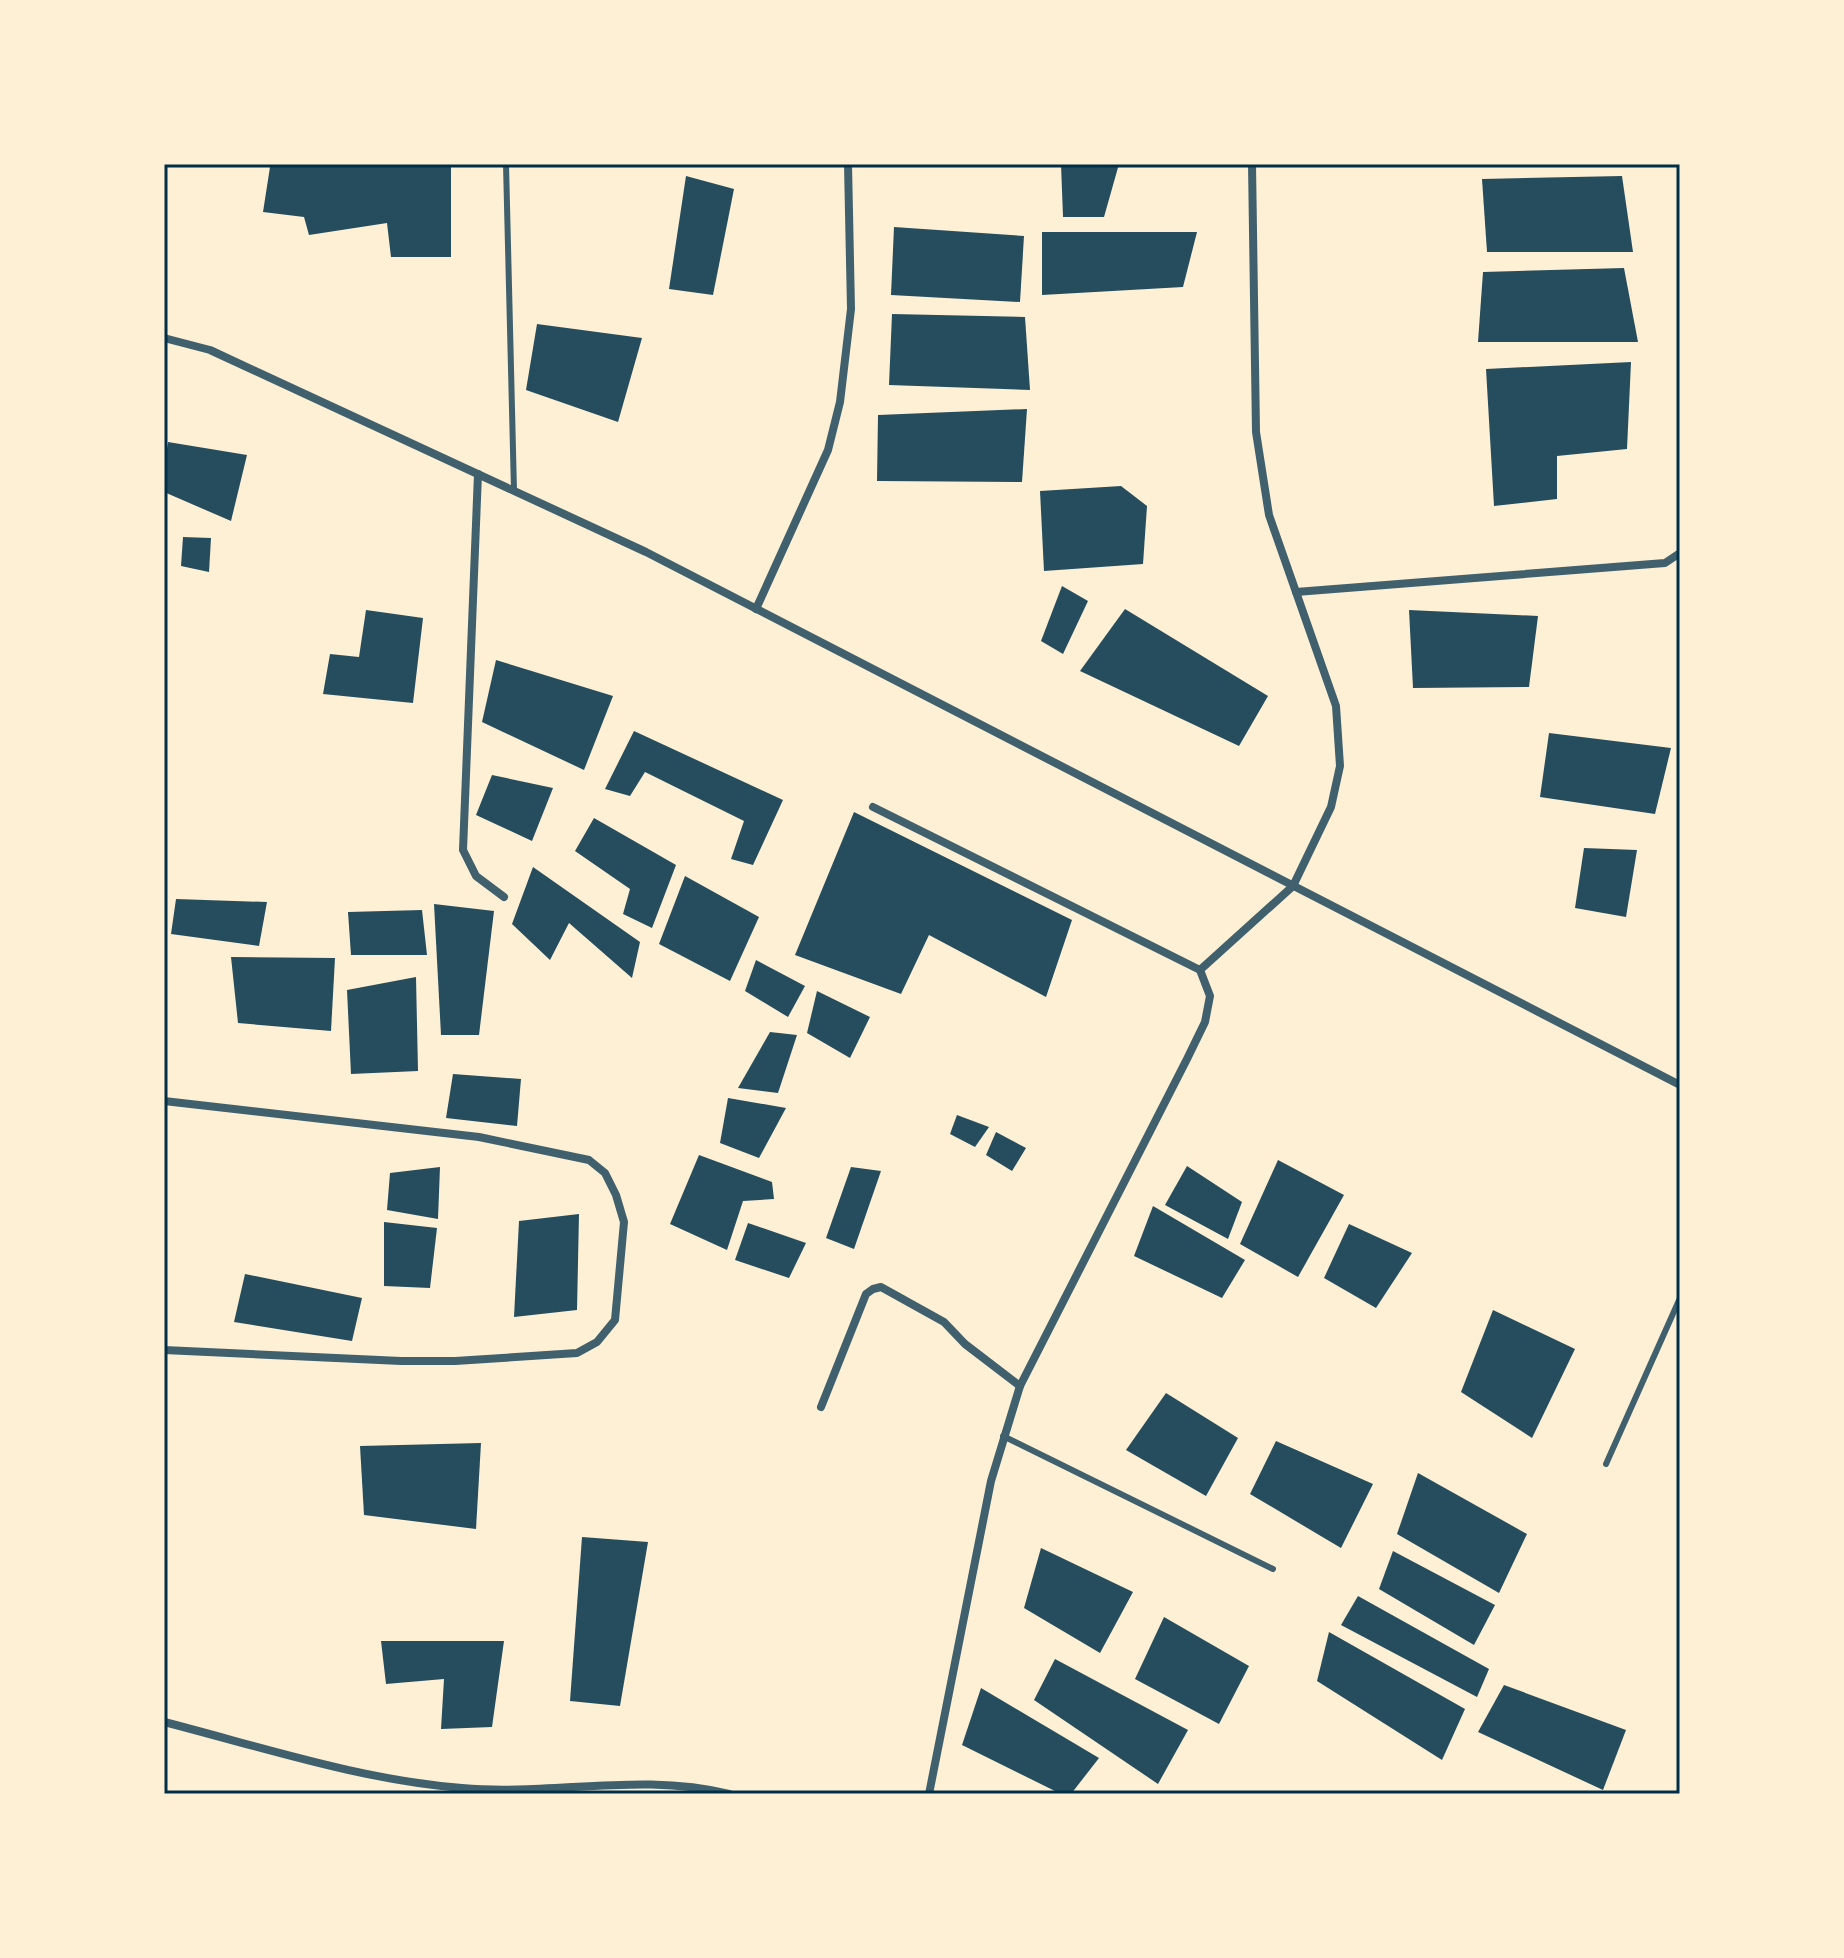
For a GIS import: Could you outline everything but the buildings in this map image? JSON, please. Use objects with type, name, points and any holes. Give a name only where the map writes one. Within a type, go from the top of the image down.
[{"type":"street","points":[[756,609],[828,450],[840,402],[851,309],[848,164]]},
{"type":"street","points":[[1200,970],[1293,886],[1331,807],[1340,766],[1336,706],[1269,515],[1256,432],[1252,164]]},
{"type":"street","points":[[164,338],[210,350],[646,552],[1680,1085]]},
{"type":"street","points":[[478,474],[463,850],[476,876],[504,897]]},
{"type":"street","points":[[1296,592],[1665,563],[1680,553]]},
{"type":"street","points":[[873,807],[1200,970],[1210,996],[1205,1022],[1020,1386],[991,1481],[929,1794]]},
{"type":"street","points":[[164,1101],[463,1134],[589,1160],[605,1173],[624,1222],[615,1320],[597,1342],[577,1353],[455,1361],[401,1361],[164,1350]]},
{"type":"street","points":[[821,1407],[866,1294],[881,1287],[944,1322],[965,1344],[1020,1386]]},
{"type":"street","points":[[164,1722],[381,1777],[461,1788],[521,1791],[638,1784],[698,1786],[729,1794]]},
{"type":"lane","points":[[506,164],[514,491]]},
{"type":"lane","points":[[1606,1464],[1680,1298]]},
{"type":"lane","points":[[1003,1436],[1273,1569]]}]
